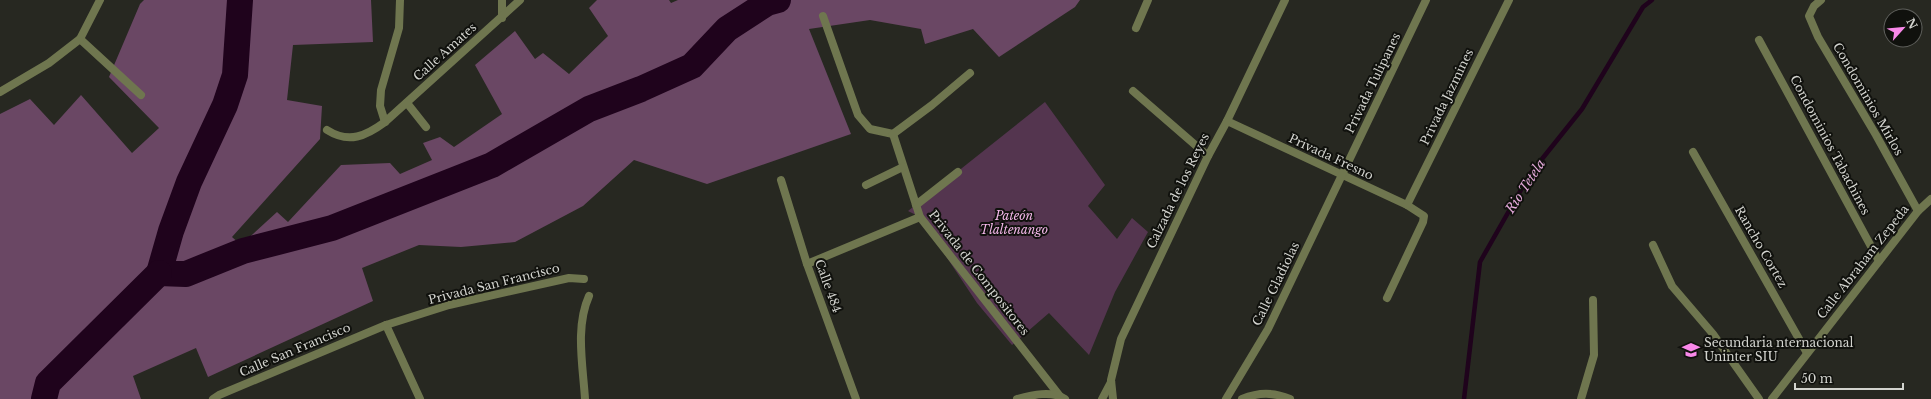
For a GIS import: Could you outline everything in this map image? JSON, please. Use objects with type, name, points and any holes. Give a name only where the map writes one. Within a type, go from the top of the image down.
[{"type":"street","points":[[0,92],[49,63],[80,39],[100,0]]},
{"type":"street","points":[[385,122],[380,106],[381,90],[399,28],[400,0]]},
{"type":"street","points":[[502,0],[502,18]]},
{"type":"street","name":"Calle Amates","points":[[328,130],[338,137],[356,137],[373,131],[407,103],[520,0]]},
{"type":"street","points":[[1136,28],[1148,0]]},
{"type":"street","name":"Calzada de los Reyes","points":[[1113,399],[1111,380],[1121,338],[1285,0]]},
{"type":"street","name":"Privada Tulipanes","points":[[1341,176],[1426,0]]},
{"type":"street","name":"Privada Jazmines","points":[[1407,205],[1509,0]]},
{"type":"street","name":"Condominios Mirlos","points":[[1821,0],[1814,6],[1809,16],[1818,37],[1876,135],[1918,211]]},
{"type":"street","points":[[822,16],[858,115],[870,129],[893,134],[932,105],[970,73]]},
{"type":"street","points":[[80,39],[142,95]]},
{"type":"street","name":"Condominios Tabachines","points":[[1759,40],[1879,261]]},
{"type":"street","points":[[1133,91],[1208,156]]},
{"type":"street","points":[[407,103],[426,127]]},
{"type":"street","name":"Privada Fresno","points":[[1227,121],[1341,176],[1407,205],[1424,216],[1423,222],[1387,298]]},
{"type":"street","name":"Privada de Compositores","points":[[893,134],[920,217],[1062,397]]},
{"type":"street","name":"Rancho Cortez","points":[[1693,152],[1808,353]]},
{"type":"street","points":[[866,185],[903,167]]},
{"type":"street","points":[[916,206],[958,172]]},
{"type":"street","name":"Calle Gladiolas","points":[[1226,399],[1268,329],[1341,176]]},
{"type":"street","name":"Calle 484","points":[[781,180],[807,264],[856,399]]},
{"type":"street","name":"Calle Abraham Zepeda","points":[[1772,399],[1918,211],[1931,198]]},
{"type":"street","points":[[807,264],[920,217]]},
{"type":"street","points":[[1653,246],[1672,286],[1713,334],[1759,399]]},
{"type":"street","name":"Privada San Francisco","points":[[386,325],[449,305],[569,278],[584,279]]},
{"type":"street","points":[[585,399],[582,324],[584,308],[590,296]]},
{"type":"street","points":[[1581,399],[1594,356],[1593,300]]},
{"type":"street","points":[[386,325],[420,399]]},
{"type":"street","name":"Calle San Francisco","points":[[213,399],[219,395],[386,325]]},
{"type":"street","points":[[1102,399],[1111,380]]},
{"type":"street","points":[[1017,399],[1043,394],[1062,397]]},
{"type":"street","points":[[1242,399],[1261,394],[1276,394],[1290,399]]},
{"type":"green space","name":"Pateón Tlaltenango","points":[[1045,102],[1105,185],[1088,206],[1117,239],[1132,218],[1148,232],[1115,292],[1089,355],[1049,313],[1012,345],[977,303],[920,217],[908,211]]},
{"type":"shaded area","points":[[144,0],[371,0],[373,42],[293,45],[287,100],[322,106],[320,139],[232,237],[241,245],[277,212],[288,222],[341,165],[390,163],[400,174],[432,160],[423,143],[440,137],[454,147],[502,114],[475,65],[515,31],[535,59],[543,53],[569,74],[608,36],[589,8],[597,0],[669,0],[671,3],[678,0],[1080,0],[1075,7],[999,57],[973,29],[925,44],[921,29],[870,20],[809,29],[851,134],[707,184],[634,160],[583,206],[515,242],[461,247],[419,245],[362,268],[373,301],[208,377],[196,348],[133,376],[141,399],[0,399],[0,114],[30,99],[54,125],[81,95],[132,153],[159,128],[109,77],[140,4]]},
{"type":"waterway","points":[[240,0],[235,75],[225,105],[189,182],[171,231],[159,273],[186,274],[243,251],[332,228],[492,165],[589,109],[641,89],[692,66],[727,29],[767,3],[778,0]]},
{"type":"waterway","name":"Rio Tetela","points":[[1464,399],[1480,262],[1530,174],[1582,109],[1643,7],[1652,0]]},
{"type":"waterway","points":[[44,399],[48,383],[159,273]]},
{"type":"place","name":"Secundaria nternacional Uninter SIU","points":[[1691,350]]}]
